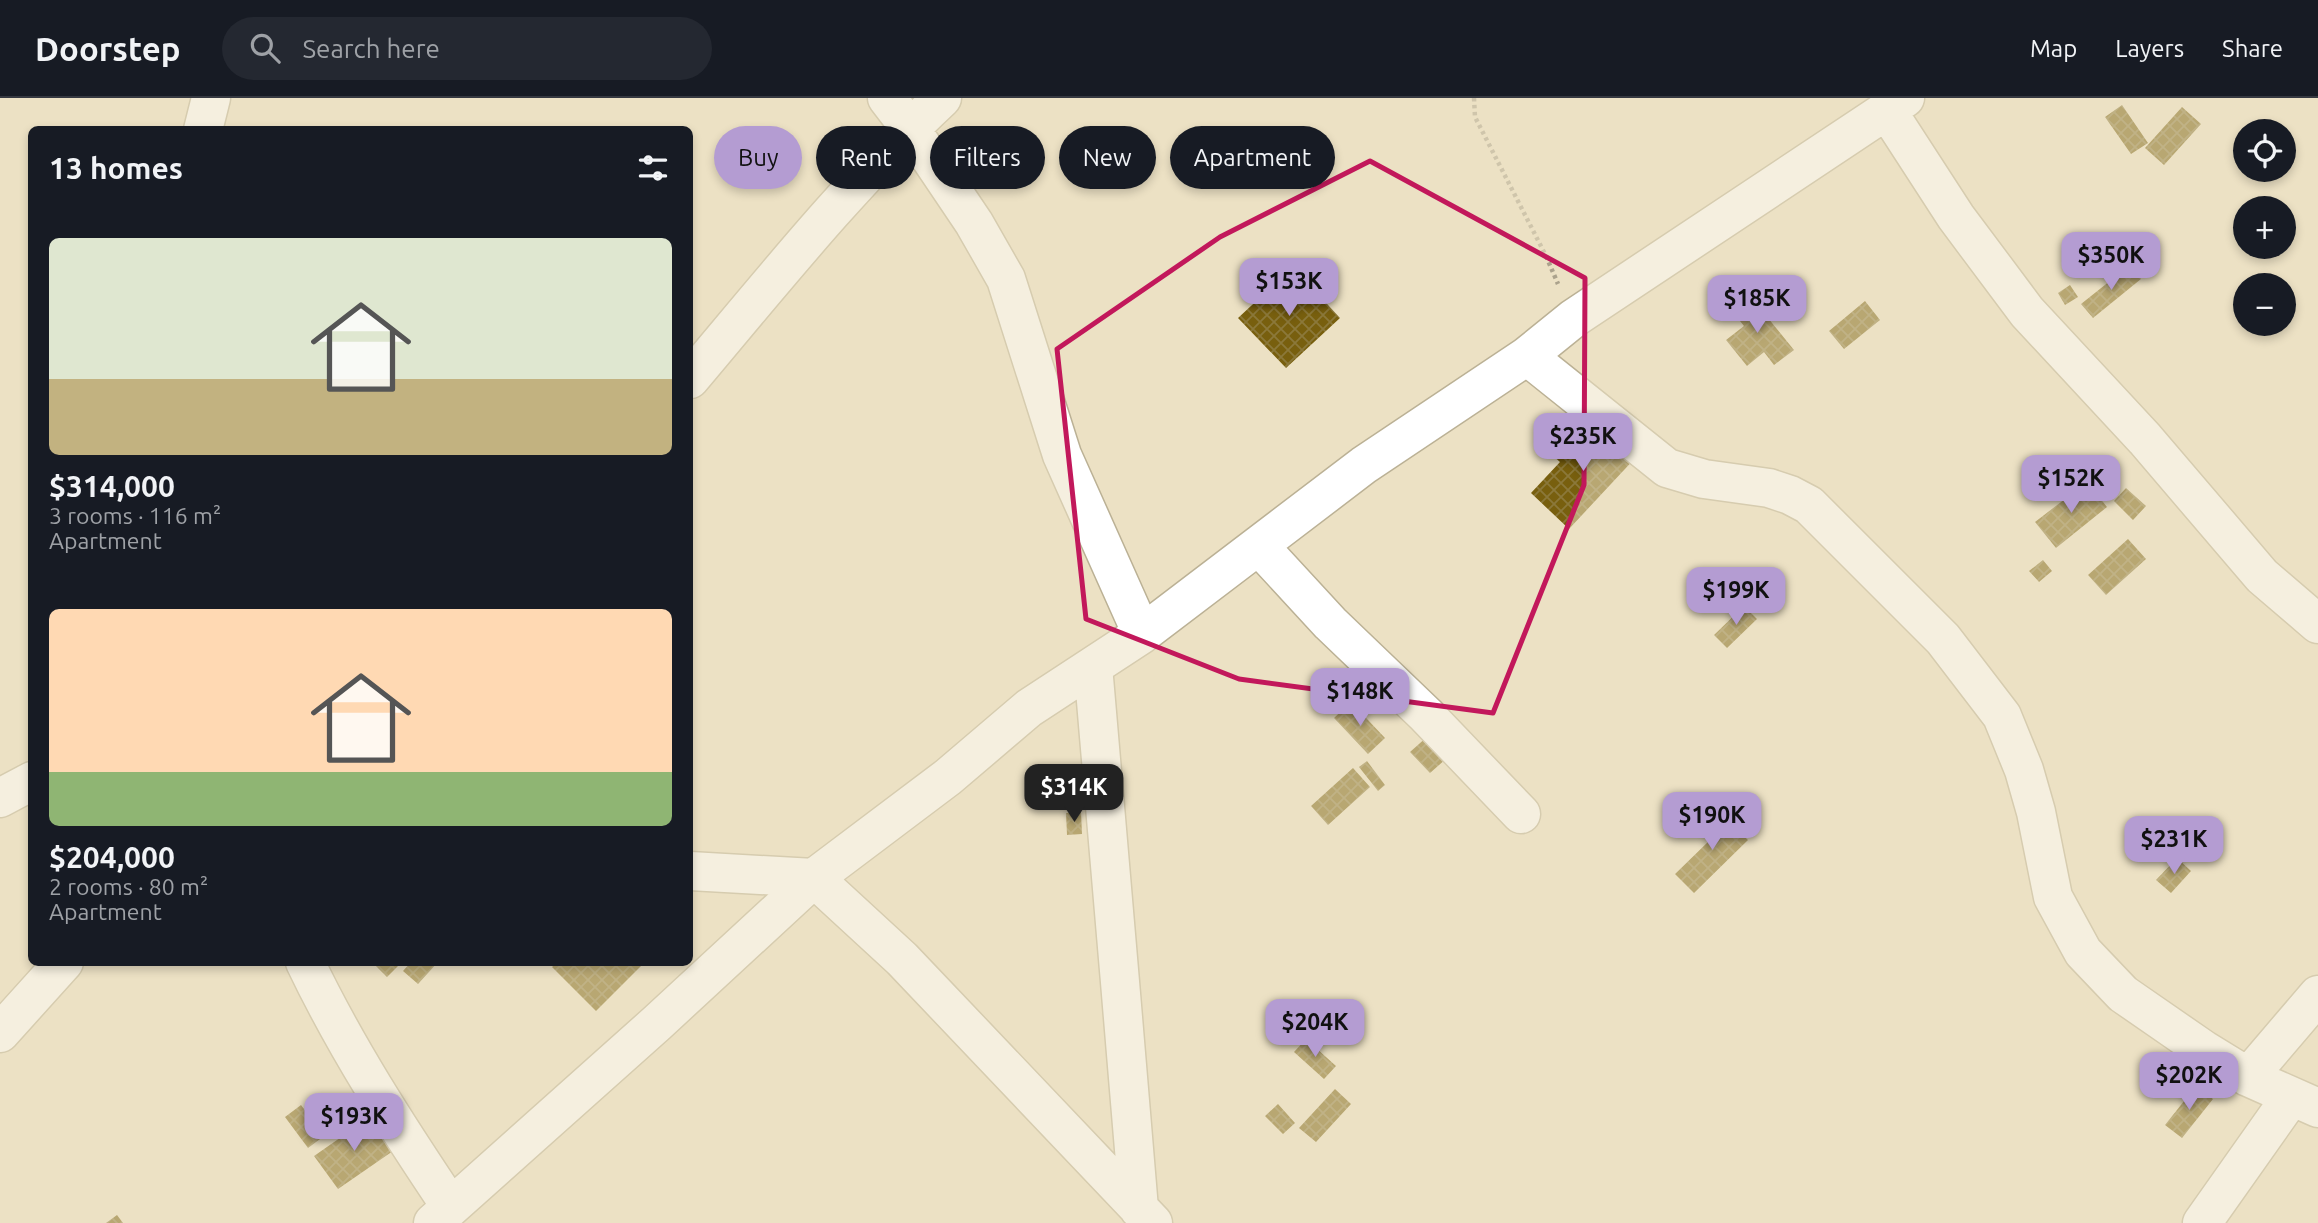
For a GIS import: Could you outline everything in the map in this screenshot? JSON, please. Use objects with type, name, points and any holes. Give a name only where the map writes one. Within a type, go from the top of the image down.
[{"type":"street","points":[[204,126],[211,98]]},
{"type":"street","points":[[887,98],[908,126]]},
{"type":"street","points":[[912,126],[942,98]]},
{"type":"street","points":[[307,966],[326,1005],[391,1116],[442,1215],[814,878],[948,777],[1029,708],[1142,635],[1364,465],[1527,356],[1574,317],[1895,104],[1956,217],[2027,312],[2145,439],[2262,576],[2318,624]]},
{"type":"street","points":[[916,137],[974,223],[1006,279],[1062,455],[1142,635]]},
{"type":"street","points":[[693,375],[855,189]]},
{"type":"street","points":[[1527,356],[1667,468],[1703,479],[1769,488],[1809,505],[1952,649],[2003,716],[2024,769],[2036,812],[2053,897],[2083,952],[2123,994],[2204,1050],[2248,1077],[2304,1103],[2202,1223]]},
{"type":"street","points":[[1259,545],[1330,623],[1426,715],[1521,814]]},
{"type":"street","points":[[1093,666],[1111,854],[1116,947],[1146,1216]]},
{"type":"street","points":[[0,798],[28,783]]},
{"type":"street","points":[[693,871],[814,878],[902,959],[1146,1216]]},
{"type":"street","points":[[0,1033],[60,966]]},
{"type":"street","points":[[2248,1077],[2318,995]]},
{"type":"path","points":[[1474,98],[1475,117],[1574,317]]},
{"type":"highlighted area","points":[[1370,161],[1585,278],[1584,485],[1493,713],[1239,679],[1086,619],[1057,349],[1220,237]]},
{"type":"building","points":[[2122,105],[2148,143],[2131,154],[2105,117]]},
{"type":"building","points":[[2182,107],[2201,124],[2164,165],[2145,148]]},
{"type":"building","points":[[2130,265],[2141,279],[2093,318],[2081,304]]},
{"type":"building","points":[[1293,267],[1340,318],[1286,368],[1238,318]]},
{"type":"building","points":[[2070,285],[2078,297],[2065,305],[2058,293]]},
{"type":"building","points":[[1750,296],[1794,350],[1774,365],[1764,352],[1747,366],[1726,340],[1744,326],[1732,311]]},
{"type":"building","points":[[1865,301],[1880,320],[1844,349],[1829,331]]},
{"type":"building","points":[[1601,421],[1638,455],[1569,529],[1531,493],[1560,462],[1552,455],[1578,428],[1587,436]]},
{"type":"building","points":[[2087,482],[2107,507],[2056,548],[2035,522]]},
{"type":"building","points":[[2126,488],[2146,506],[2133,520],[2114,501]]},
{"type":"building","points":[[2128,539],[2146,559],[2106,595],[2088,575]]},
{"type":"building","points":[[2043,560],[2052,571],[2039,582],[2029,571]]},
{"type":"building","points":[[1744,606],[1757,619],[1727,648],[1714,635]]},
{"type":"building","points":[[1351,702],[1385,738],[1368,754],[1334,718]]},
{"type":"building","points":[[1428,736],[1447,758],[1430,773],[1410,752]]},
{"type":"building","points":[[1367,761],[1385,785],[1378,791],[1359,767]]},
{"type":"building","points":[[1353,768],[1370,787],[1328,825],[1311,806]]},
{"type":"building","points":[[1717,810],[1748,840],[1694,893],[1675,874],[1711,839],[1700,827]]},
{"type":"building","points":[[1081,812],[1082,834],[1067,835],[1066,813]]},
{"type":"building","points":[[2177,858],[2191,871],[2171,893],[2156,880]]},
{"type":"building","points":[[376,966],[398,966],[387,977]]},
{"type":"building","points":[[407,966],[434,966],[418,984],[403,971]]},
{"type":"building","points":[[553,966],[641,966],[596,1011]]},
{"type":"building","points":[[1306,1039],[1336,1066],[1324,1079],[1294,1052]]},
{"type":"building","points":[[2196,1086],[2213,1099],[2182,1138],[2165,1125]]},
{"type":"building","points":[[1335,1089],[1351,1104],[1316,1142],[1299,1128]]},
{"type":"building","points":[[1278,1104],[1295,1123],[1283,1134],[1265,1116]]},
{"type":"building","points":[[301,1105],[324,1136],[308,1148],[285,1117]]},
{"type":"building","points":[[370,1117],[393,1151],[338,1189],[314,1156]]},
{"type":"building","points":[[117,1215],[123,1223],[106,1223]]}]
